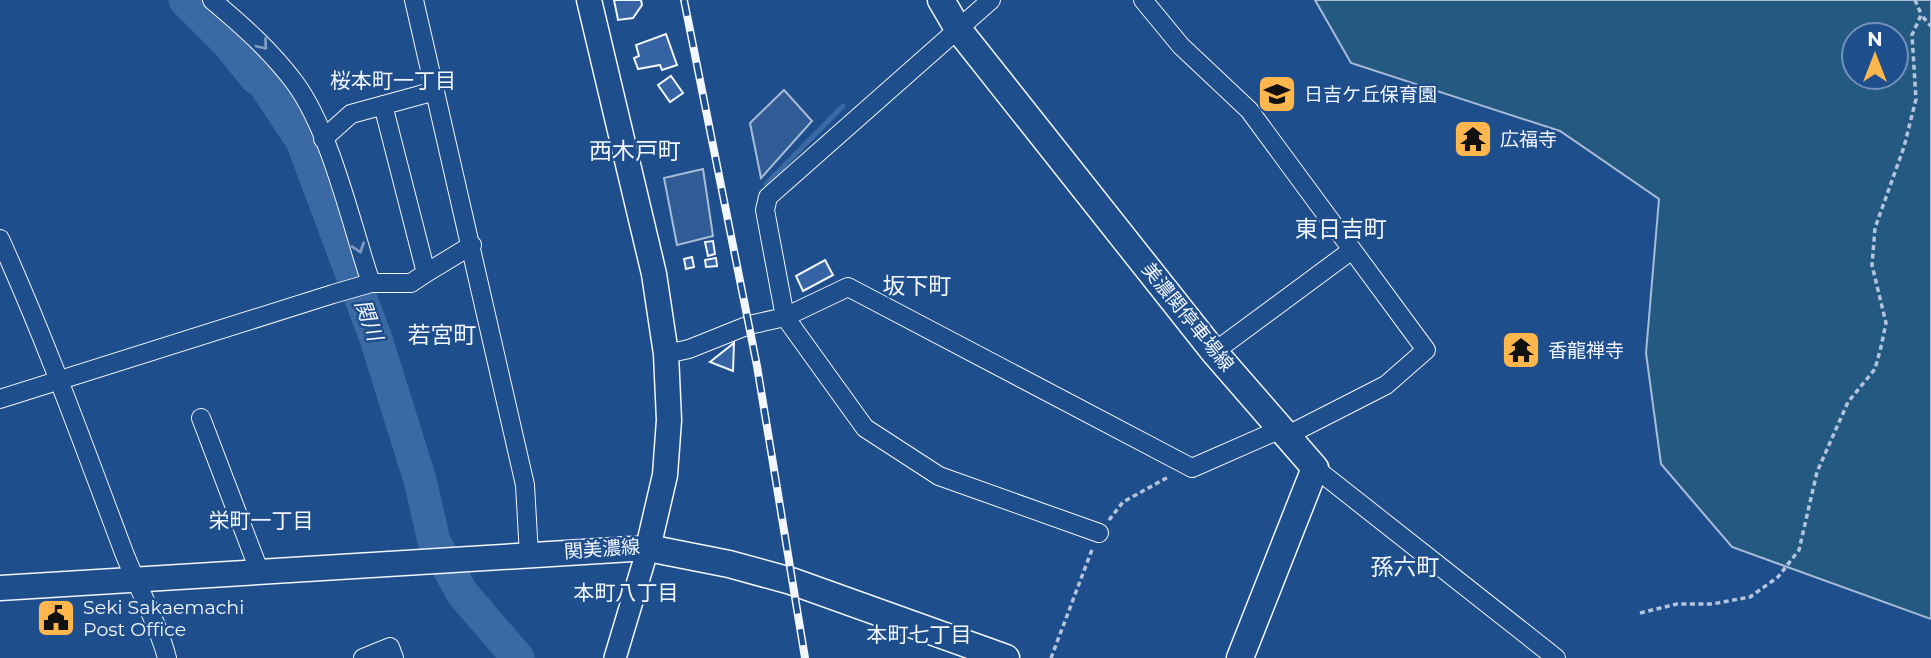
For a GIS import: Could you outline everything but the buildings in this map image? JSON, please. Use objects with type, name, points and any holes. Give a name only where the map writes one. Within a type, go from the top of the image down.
[{"type":"main road","name":"関美濃線","points":[[0,589],[648,548],[665,475],[669,420],[666,354],[654,274],[589,0]]},
{"type":"main road","name":"美濃関停車場線","points":[[941,0],[958,29],[1214,352],[1315,468]]},
{"type":"main road","points":[[1240,658],[1315,468]]},
{"type":"main road","points":[[648,548],[791,580],[1006,658]]},
{"type":"street","points":[[212,0],[256,37],[297,85],[323,139],[371,283]]},
{"type":"street","points":[[414,0],[525,485],[529,555]]},
{"type":"street","points":[[991,0],[768,197],[765,210],[785,317],[865,428],[939,475],[1099,533]]},
{"type":"street","points":[[666,354],[689,349],[749,325],[785,317],[848,287],[1192,468],[1284,432],[1386,385],[1426,351],[1249,110],[1181,46],[1143,0]]},
{"type":"street","points":[[323,139],[351,114],[435,91]]},
{"type":"street","points":[[383,105],[426,273]]},
{"type":"street","points":[[0,239],[8,276],[60,379],[134,580],[160,630],[167,658]]},
{"type":"street","points":[[0,399],[371,283],[411,283],[472,245]]},
{"type":"street","points":[[1214,352],[1352,250]]},
{"type":"street","points":[[201,418],[260,573]]},
{"type":"street","points":[[1315,468],[1556,658]]},
{"type":"street","points":[[615,658],[648,548]]},
{"type":"street","points":[[363,658],[390,647],[394,658]]},
{"type":"path","points":[[1915,0],[1921,15],[1931,26]]},
{"type":"path","points":[[1640,613],[1677,604],[1713,604],[1750,597],[1778,577],[1799,550],[1817,472],[1848,402],[1875,369],[1881,347],[1886,323],[1872,265],[1875,228],[1904,147],[1916,99],[1912,35],[1921,15]]},
{"type":"path","points":[[1051,658],[1099,533],[1124,502],[1160,480],[1192,468]]},
{"type":"shaded area","points":[[1315,0],[1931,0],[1931,619],[1732,547],[1661,464],[1646,353],[1659,199],[1560,131],[1351,63]]},
{"type":"shaded area","points":[[784,90],[812,121],[761,178],[750,123]]},
{"type":"shaded area","points":[[703,169],[713,236],[677,245],[664,178]]},
{"type":"waterway","name":"関川","points":[[185,0],[227,42],[256,78],[263,82],[302,141],[376,339],[420,480],[434,541],[462,593],[518,658]]},
{"type":"waterway","points":[[766,184],[843,106]]},
{"type":"railway","points":[[684,0],[757,366],[805,658]]},
{"type":"place","name":"日吉ケ丘保育園","points":[[1277,94]]},
{"type":"place","name":"広福寺","points":[[1473,139]]},
{"type":"place","name":"香龍禅寺","points":[[1521,350]]},
{"type":"place","name":"Seki Sakaemachi Post Office","points":[[56,618]]},
{"type":"district","name":"桜本町一丁目","points":[[393,80]]},
{"type":"district","name":"西木戸町","points":[[635,151]]},
{"type":"district","name":"東日吉町","points":[[1341,229]]},
{"type":"district","name":"坂下町","points":[[917,286]]},
{"type":"district","name":"若宮町","points":[[442,335]]},
{"type":"district","name":"栄町一丁目","points":[[261,520]]},
{"type":"district","name":"孫六町","points":[[1405,567]]},
{"type":"district","name":"本町八丁目","points":[[626,592]]},
{"type":"district","name":"本町七丁目","points":[[919,634]]}]
